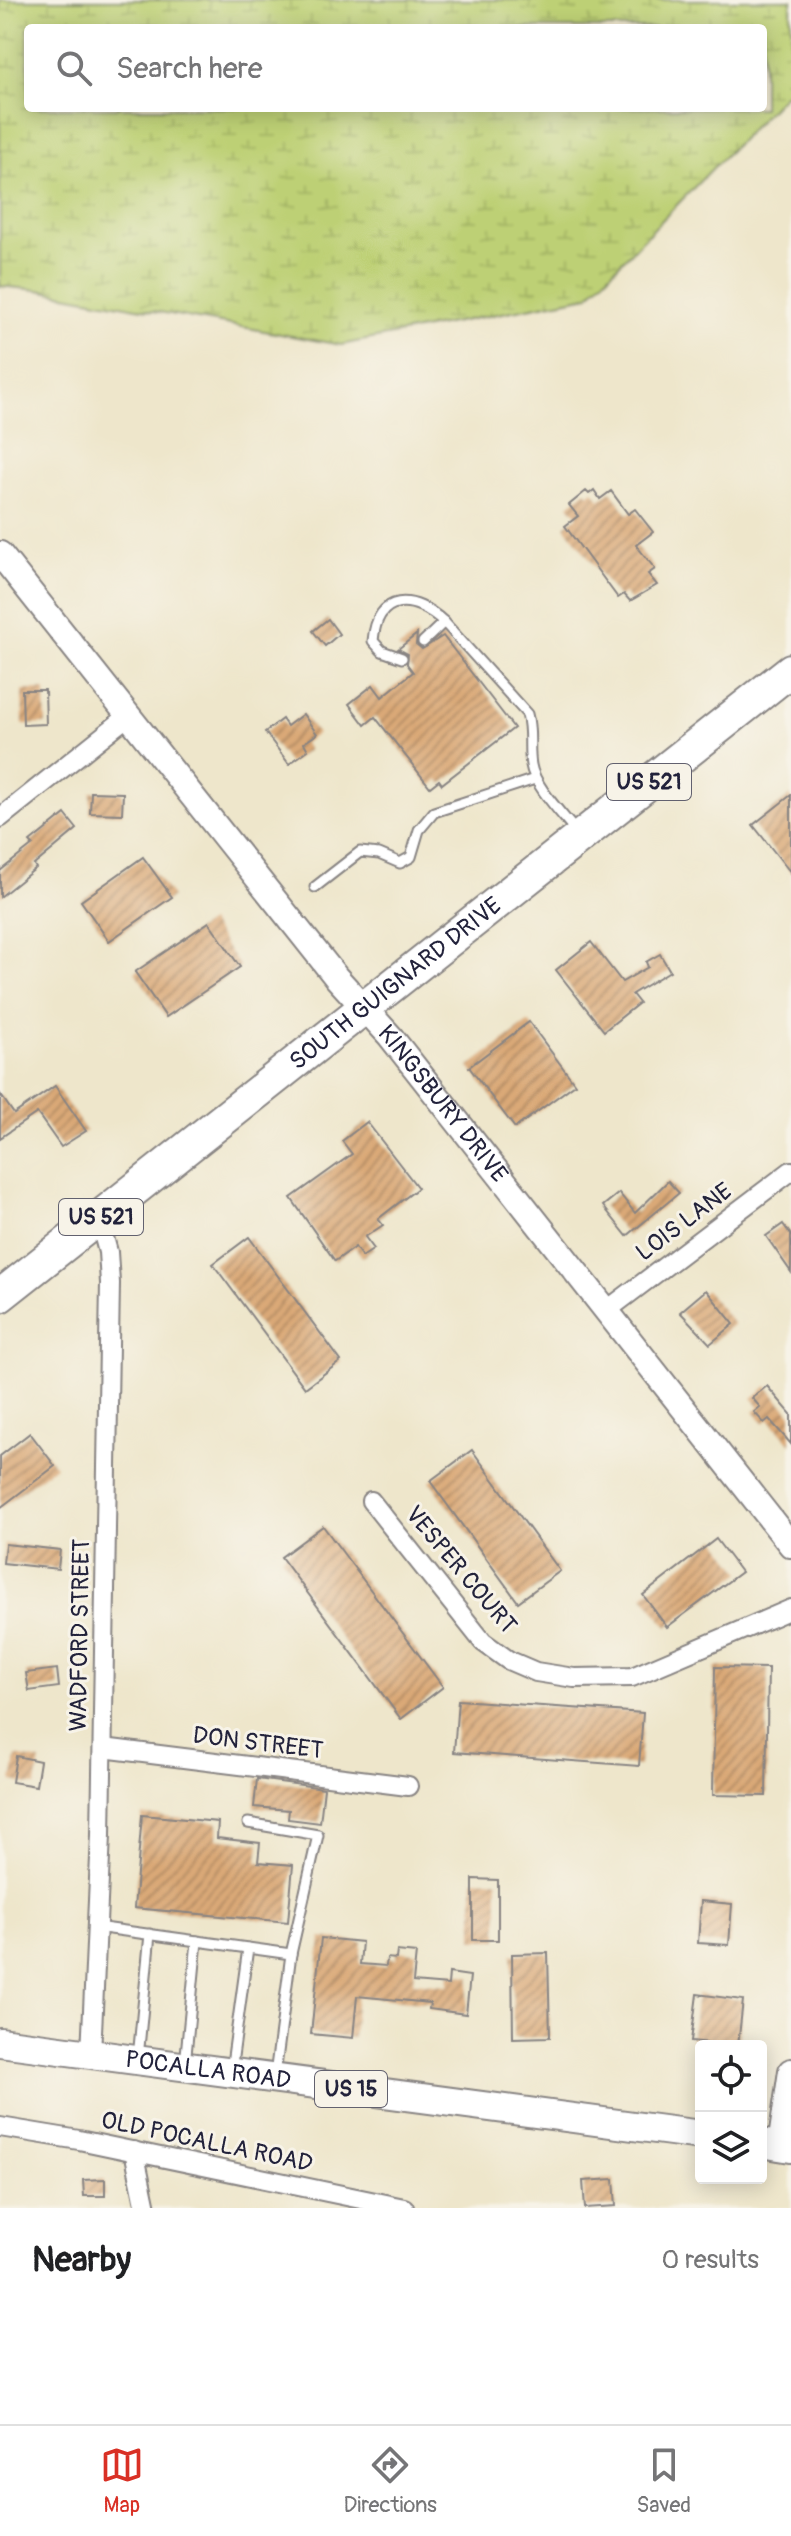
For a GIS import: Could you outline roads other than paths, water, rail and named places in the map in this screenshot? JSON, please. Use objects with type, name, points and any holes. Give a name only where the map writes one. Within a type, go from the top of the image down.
[{"type":"highway","name":"SOUTH GUIGNARD DRIVE","points":[[0,1296],[791,670]]},
{"type":"main road","name":"POCALLA ROAD","points":[[0,2042],[695,2134]]},
{"type":"street","name":"KINGSBURY DRIVE","points":[[0,554],[791,1545]]},
{"type":"street","points":[[0,818],[128,716]]},
{"type":"street","name":"LOIS LANE","points":[[606,1311],[791,1171]]},
{"type":"street","name":"WADFORD STREET","points":[[91,2054],[103,1748],[110,1283],[108,1252],[99,1219]]},
{"type":"street","name":"VESPER COURT","points":[[371,1501],[483,1642],[508,1660],[536,1672],[574,1678],[632,1677],[791,1609]]},
{"type":"street","name":"DON STREET","points":[[103,1748],[408,1786]]},
{"type":"street","points":[[777,2146],[791,2071]]},
{"type":"street","name":"OLD POCALLA ROAD","points":[[0,2127],[134,2151],[404,2208]]},
{"type":"street","points":[[134,2151],[146,2208]]},
{"type":"lane","points":[[402,658],[382,651],[373,641],[374,624],[382,611],[393,603],[409,601],[431,610],[444,622],[527,714],[535,779],[580,836]]},
{"type":"lane","points":[[423,642],[444,622]]},
{"type":"lane","points":[[315,887],[360,852],[379,854],[400,863],[411,857],[419,830],[434,812],[535,779]]},
{"type":"lane","points":[[248,1823],[318,1835],[291,1954],[275,2079]]},
{"type":"lane","points":[[96,1927],[291,1954]]},
{"type":"lane","points":[[138,2060],[150,1934]]},
{"type":"lane","points":[[185,2067],[197,1941]]},
{"type":"lane","points":[[231,2073],[248,1948]]}]
